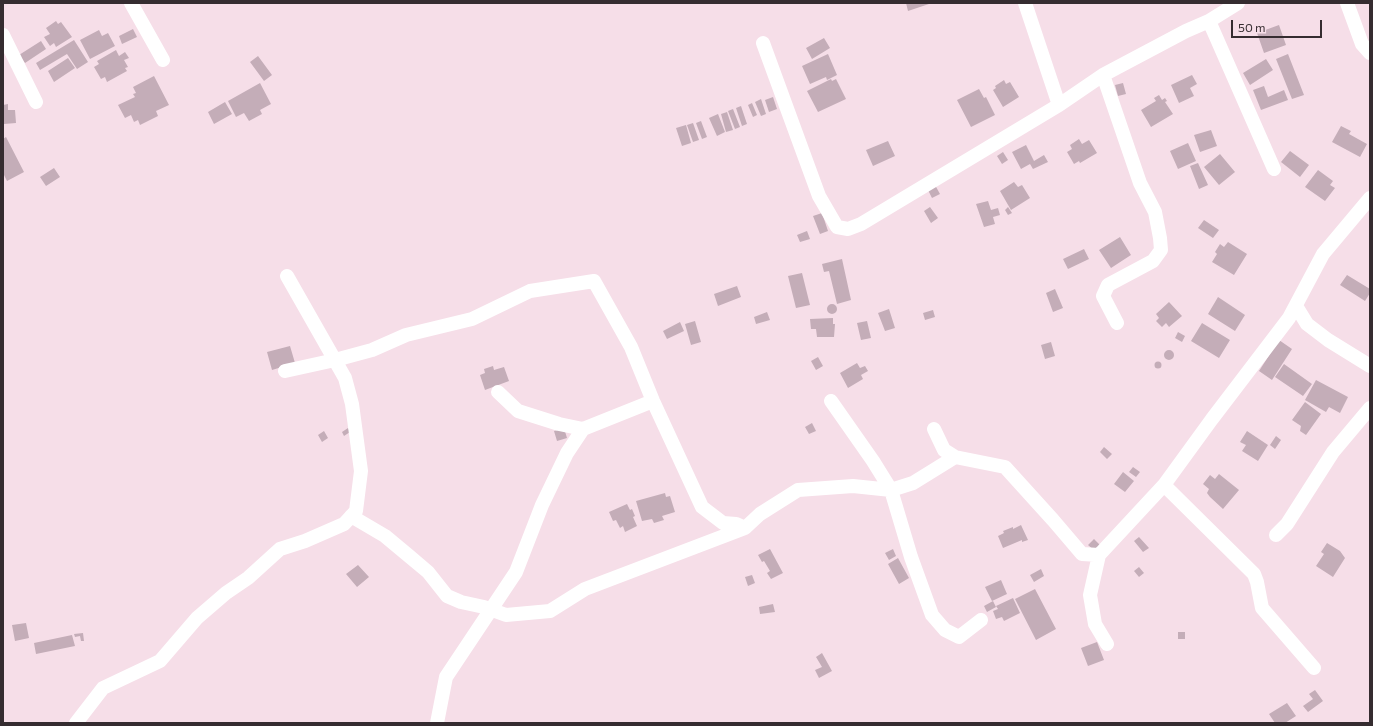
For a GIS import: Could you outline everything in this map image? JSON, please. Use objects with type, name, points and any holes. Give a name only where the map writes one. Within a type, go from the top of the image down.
[{"type":"street","points":[[131,3],[163,60]]},
{"type":"street","points":[[1025,3],[1059,105]]},
{"type":"street","points":[[763,44],[818,196],[837,227],[848,229],[861,224],[1059,105],[1103,75],[1186,31],[1209,21],[1238,3]]},
{"type":"street","points":[[1347,3],[1362,44],[1370,54]]},
{"type":"street","points":[[1209,21],[1274,169]]},
{"type":"street","points":[[3,35],[36,102]]},
{"type":"street","points":[[1103,75],[1140,183],[1155,212],[1161,250],[1154,261],[1108,285],[1103,296],[1116,323]]},
{"type":"street","points":[[1106,644],[1095,624],[1090,595],[1099,555],[1164,485],[1289,318],[1323,254],[1370,198]]},
{"type":"street","points":[[76,723],[103,688],[160,661],[197,618],[226,593],[248,578],[280,549],[305,541],[344,524],[356,511],[361,471],[352,404],[345,378],[287,276]]},
{"type":"street","points":[[285,371],[372,350],[406,335],[472,319],[530,291],[594,281],[631,347],[653,402],[702,507],[723,523],[736,524],[744,528]]},
{"type":"street","points":[[1296,306],[1307,324],[1328,340],[1370,366]]},
{"type":"street","points":[[498,392],[518,411],[559,424],[583,429],[653,402]]},
{"type":"street","points":[[831,401],[850,427],[891,490],[911,557],[932,615],[945,630],[959,637],[981,620]]},
{"type":"street","points":[[1276,535],[1287,524],[1333,452],[1370,408]]},
{"type":"street","points":[[437,723],[446,677],[516,572],[542,505],[567,453],[583,429]]},
{"type":"street","points":[[934,429],[944,450],[955,457],[1005,467],[1082,554],[1099,555]]},
{"type":"street","points":[[351,516],[385,536],[428,572],[447,596],[461,602],[506,615],[550,611],[585,589],[744,528],[760,514],[798,490],[853,486],[891,490],[913,483],[955,457]]},
{"type":"street","points":[[1164,485],[1254,574],[1262,608],[1314,668]]},
{"type":"building","points":[[906,3],[932,3],[908,11]]},
{"type":"building","points":[[56,21],[58,24],[61,22],[72,37],[56,47],[54,43],[50,46],[44,37],[50,34],[46,28]]},
{"type":"building","points":[[1279,25],[1286,45],[1264,53],[1257,33]]},
{"type":"building","points":[[133,29],[137,37],[122,44],[119,36]]},
{"type":"building","points":[[99,30],[102,36],[108,33],[115,46],[90,59],[80,40]]},
{"type":"building","points":[[824,38],[830,48],[812,59],[806,48]]},
{"type":"building","points":[[74,40],[88,62],[77,69],[67,54],[40,70],[36,63]]},
{"type":"building","points":[[41,41],[46,49],[25,63],[19,55]]},
{"type":"building","points":[[116,50],[119,56],[125,52],[129,58],[124,60],[128,67],[125,68],[127,71],[107,82],[105,77],[101,79],[94,67],[99,64],[97,61]]},
{"type":"building","points":[[828,54],[837,75],[827,80],[826,77],[810,84],[802,66]]},
{"type":"building","points":[[1288,54],[1304,95],[1292,99],[1276,59]]},
{"type":"building","points":[[258,56],[272,75],[264,81],[250,62]]},
{"type":"building","points":[[68,58],[75,68],[54,82],[48,71]]},
{"type":"building","points":[[1266,59],[1273,70],[1250,85],[1243,73]]},
{"type":"building","points":[[1192,75],[1197,84],[1190,88],[1194,96],[1179,103],[1171,85]]},
{"type":"building","points":[[154,76],[169,105],[156,111],[158,116],[140,125],[138,120],[134,122],[131,115],[125,118],[118,105],[135,97],[133,94],[136,93],[133,87]]},
{"type":"building","points":[[831,79],[832,81],[836,79],[846,99],[818,112],[807,91]]},
{"type":"building","points":[[1004,80],[1006,84],[1010,82],[1019,97],[1003,107],[993,90],[996,88],[995,86]]},
{"type":"building","points":[[260,83],[271,104],[260,110],[262,114],[249,121],[244,113],[236,117],[228,101]]},
{"type":"building","points":[[1123,83],[1126,94],[1118,96],[1115,85]]},
{"type":"building","points":[[1264,86],[1268,97],[1284,90],[1288,100],[1261,110],[1253,90]]},
{"type":"building","points":[[979,89],[984,98],[986,97],[995,115],[971,127],[957,100]]},
{"type":"building","points":[[1159,95],[1162,100],[1165,98],[1167,101],[1165,102],[1173,114],[1151,127],[1141,110],[1156,101],[1154,98]]},
{"type":"building","points":[[773,97],[777,109],[769,112],[765,100]]},
{"type":"building","points":[[761,99],[766,114],[761,116],[755,102]]},
{"type":"building","points":[[225,102],[232,114],[214,124],[208,112]]},
{"type":"building","points":[[752,103],[757,115],[753,117],[748,105]]},
{"type":"building","points":[[8,104],[8,110],[15,110],[16,123],[4,124],[3,105]]},
{"type":"building","points":[[741,106],[747,124],[742,126],[736,108]]},
{"type":"building","points":[[733,109],[740,127],[735,129],[728,111]]},
{"type":"building","points":[[727,112],[733,130],[726,132],[721,114]]},
{"type":"building","points":[[718,114],[725,132],[717,136],[709,118]]},
{"type":"building","points":[[701,121],[707,137],[702,139],[696,123]]},
{"type":"building","points":[[693,123],[699,140],[693,142],[687,125]]},
{"type":"building","points":[[686,125],[691,143],[682,146],[676,128]]},
{"type":"building","points":[[1341,126],[1351,131],[1349,134],[1367,144],[1360,157],[1332,142]]},
{"type":"building","points":[[1211,130],[1217,146],[1200,152],[1194,135]]},
{"type":"building","points":[[6,137],[24,172],[7,181],[3,173],[3,139]]},
{"type":"building","points":[[1079,139],[1082,144],[1089,140],[1097,153],[1080,163],[1079,161],[1074,164],[1067,152],[1072,149],[1070,145]]},
{"type":"building","points":[[888,141],[895,156],[873,166],[866,150]]},
{"type":"building","points":[[1188,143],[1196,161],[1178,169],[1170,151]]},
{"type":"building","points":[[1026,145],[1034,161],[1044,155],[1048,162],[1033,169],[1030,164],[1021,169],[1012,152]]},
{"type":"building","points":[[1290,151],[1309,165],[1300,177],[1281,162]]},
{"type":"building","points":[[1003,152],[1008,160],[1002,164],[997,156]]},
{"type":"building","points":[[1220,154],[1235,172],[1219,185],[1204,167]]},
{"type":"building","points":[[1198,163],[1208,185],[1199,189],[1190,166]]},
{"type":"building","points":[[54,168],[60,177],[46,186],[40,177]]},
{"type":"building","points":[[1318,170],[1333,181],[1330,185],[1335,188],[1325,201],[1305,187]]},
{"type":"building","points":[[1014,182],[1018,187],[1022,185],[1030,198],[1011,210],[1000,191]]},
{"type":"building","points":[[935,185],[940,194],[932,198],[927,188]]},
{"type":"building","points":[[988,201],[991,210],[998,208],[1000,215],[993,217],[995,224],[984,227],[976,204]]},
{"type":"building","points":[[930,207],[938,218],[931,223],[924,211]]},
{"type":"building","points":[[1008,207],[1012,213],[1008,215],[1005,210]]},
{"type":"building","points":[[822,213],[828,231],[820,234],[813,216]]},
{"type":"building","points":[[1204,220],[1219,230],[1213,238],[1198,228]]},
{"type":"building","points":[[807,231],[810,239],[800,242],[797,235]]},
{"type":"building","points":[[1120,237],[1131,255],[1111,268],[1099,250]]},
{"type":"building","points":[[1228,242],[1247,254],[1234,275],[1212,262],[1217,254],[1215,252],[1220,244],[1224,247]]},
{"type":"building","points":[[1084,249],[1089,259],[1068,269],[1063,259]]},
{"type":"building","points":[[842,259],[851,300],[837,304],[829,271],[824,272],[822,264]]},
{"type":"building","points":[[802,273],[810,305],[796,308],[788,276]]},
{"type":"building","points":[[1347,275],[1370,289],[1370,293],[1365,301],[1340,285]]},
{"type":"building","points":[[737,286],[741,297],[718,306],[714,294]]},
{"type":"building","points":[[1055,289],[1063,308],[1053,312],[1046,293]]},
{"type":"building","points":[[1218,297],[1245,315],[1235,331],[1208,314]]},
{"type":"building","points":[[1169,302],[1182,316],[1169,327],[1166,323],[1162,327],[1156,321],[1159,318],[1156,314]]},
{"type":"building","points":[[830,304],[834,304],[837,309],[834,314],[830,314],[827,311],[827,307]]},
{"type":"building","points":[[889,309],[895,328],[885,331],[878,313]]},
{"type":"building","points":[[933,310],[935,317],[925,320],[923,313]]},
{"type":"building","points":[[767,312],[770,320],[756,324],[754,317]]},
{"type":"building","points":[[833,318],[833,324],[835,324],[834,337],[817,337],[816,329],[811,329],[810,319]]},
{"type":"building","points":[[695,321],[701,342],[691,345],[685,324]]},
{"type":"building","points":[[867,321],[871,338],[861,340],[857,323]]},
{"type":"building","points":[[680,322],[684,331],[667,339],[663,331]]},
{"type":"building","points":[[1202,323],[1230,340],[1219,358],[1191,341]]},
{"type":"building","points":[[1178,332],[1185,336],[1182,342],[1175,338]]},
{"type":"building","points":[[1279,340],[1292,349],[1272,380],[1259,371]]},
{"type":"building","points":[[1051,342],[1055,356],[1045,359],[1041,345]]},
{"type":"building","points":[[290,346],[295,363],[272,370],[267,352]]},
{"type":"building","points":[[1167,350],[1171,350],[1174,355],[1171,360],[1167,360],[1164,357],[1164,353]]},
{"type":"building","points":[[818,357],[823,366],[816,370],[811,361]]},
{"type":"building","points":[[1158,362],[1161,365],[1158,368],[1155,365]]},
{"type":"building","points":[[857,363],[860,368],[865,366],[868,371],[861,375],[863,379],[848,388],[840,373]]},
{"type":"building","points":[[1284,364],[1312,384],[1303,396],[1275,377]]},
{"type":"building","points":[[493,366],[494,370],[504,367],[509,381],[485,390],[480,375],[485,373],[484,369]]},
{"type":"building","points":[[1316,380],[1348,397],[1340,413],[1329,407],[1326,412],[1305,400]]},
{"type":"building","points":[[1305,402],[1321,414],[1306,435],[1300,431],[1301,426],[1292,420]]},
{"type":"building","points":[[812,423],[816,431],[809,434],[805,427]]},
{"type":"building","points":[[348,428],[350,432],[344,436],[342,432]]},
{"type":"building","points":[[564,428],[567,438],[557,441],[554,431]]},
{"type":"building","points":[[324,431],[328,438],[322,442],[318,435]]},
{"type":"building","points":[[1247,431],[1268,445],[1258,461],[1242,451],[1246,445],[1240,442]]},
{"type":"building","points":[[1276,436],[1281,440],[1275,449],[1270,445]]},
{"type":"building","points":[[1104,447],[1112,454],[1107,459],[1100,452]]},
{"type":"building","points":[[1133,467],[1140,472],[1136,477],[1129,472]]},
{"type":"building","points":[[1123,472],[1134,481],[1125,492],[1114,484]]},
{"type":"building","points":[[1219,474],[1239,490],[1223,509],[1210,497],[1207,493],[1209,489],[1203,484],[1210,475],[1215,479]]},
{"type":"building","points":[[665,493],[666,497],[670,496],[675,512],[662,516],[664,520],[654,523],[652,519],[642,521],[636,501]]},
{"type":"building","points":[[627,504],[630,510],[632,509],[635,516],[633,517],[637,526],[625,532],[623,526],[620,528],[616,520],[613,521],[609,512]]},
{"type":"building","points":[[1021,525],[1028,540],[1022,542],[1022,540],[1003,548],[998,536],[1004,533],[1003,531],[1013,527],[1013,529]]},
{"type":"building","points":[[1139,537],[1149,548],[1143,552],[1134,541]]},
{"type":"building","points":[[1094,539],[1101,546],[1096,552],[1088,545]]},
{"type":"building","points":[[1327,543],[1340,551],[1345,558],[1333,577],[1316,566],[1324,554],[1321,552]]},
{"type":"building","points":[[770,549],[783,573],[771,579],[767,573],[770,571],[758,555]]},
{"type":"building","points":[[893,549],[896,556],[889,560],[885,553]]},
{"type":"building","points":[[898,558],[909,578],[899,584],[888,564]]},
{"type":"building","points":[[358,565],[369,577],[357,587],[346,574]]},
{"type":"building","points":[[1139,567],[1144,573],[1139,577],[1134,571]]},
{"type":"building","points":[[1041,569],[1044,576],[1034,582],[1030,575]]},
{"type":"building","points":[[752,575],[755,583],[748,586],[745,577]]},
{"type":"building","points":[[1001,580],[1007,594],[992,601],[985,587]]},
{"type":"building","points":[[1035,589],[1056,629],[1036,640],[1015,599]]},
{"type":"building","points":[[1013,598],[1020,613],[1004,621],[1002,617],[996,619],[993,611],[998,609],[996,606]]},
{"type":"building","points":[[993,601],[996,607],[987,612],[984,606]]},
{"type":"building","points":[[773,604],[775,612],[760,614],[759,607]]},
{"type":"building","points":[[26,623],[29,638],[15,641],[12,625]]},
{"type":"building","points":[[1178,632],[1185,632],[1185,639],[1178,639]]},
{"type":"building","points":[[83,633],[84,641],[81,641],[80,636],[75,637],[74,634]]},
{"type":"building","points":[[72,635],[75,646],[36,654],[34,643]]},
{"type":"building","points":[[1097,642],[1104,660],[1088,666],[1081,648]]},
{"type":"building","points":[[822,653],[832,671],[819,678],[815,670],[822,667],[816,657]]},
{"type":"building","points":[[1315,690],[1323,701],[1308,712],[1303,706],[1313,699],[1309,694]]},
{"type":"building","points":[[1287,703],[1296,716],[1285,723],[1275,723],[1269,714]]}]
